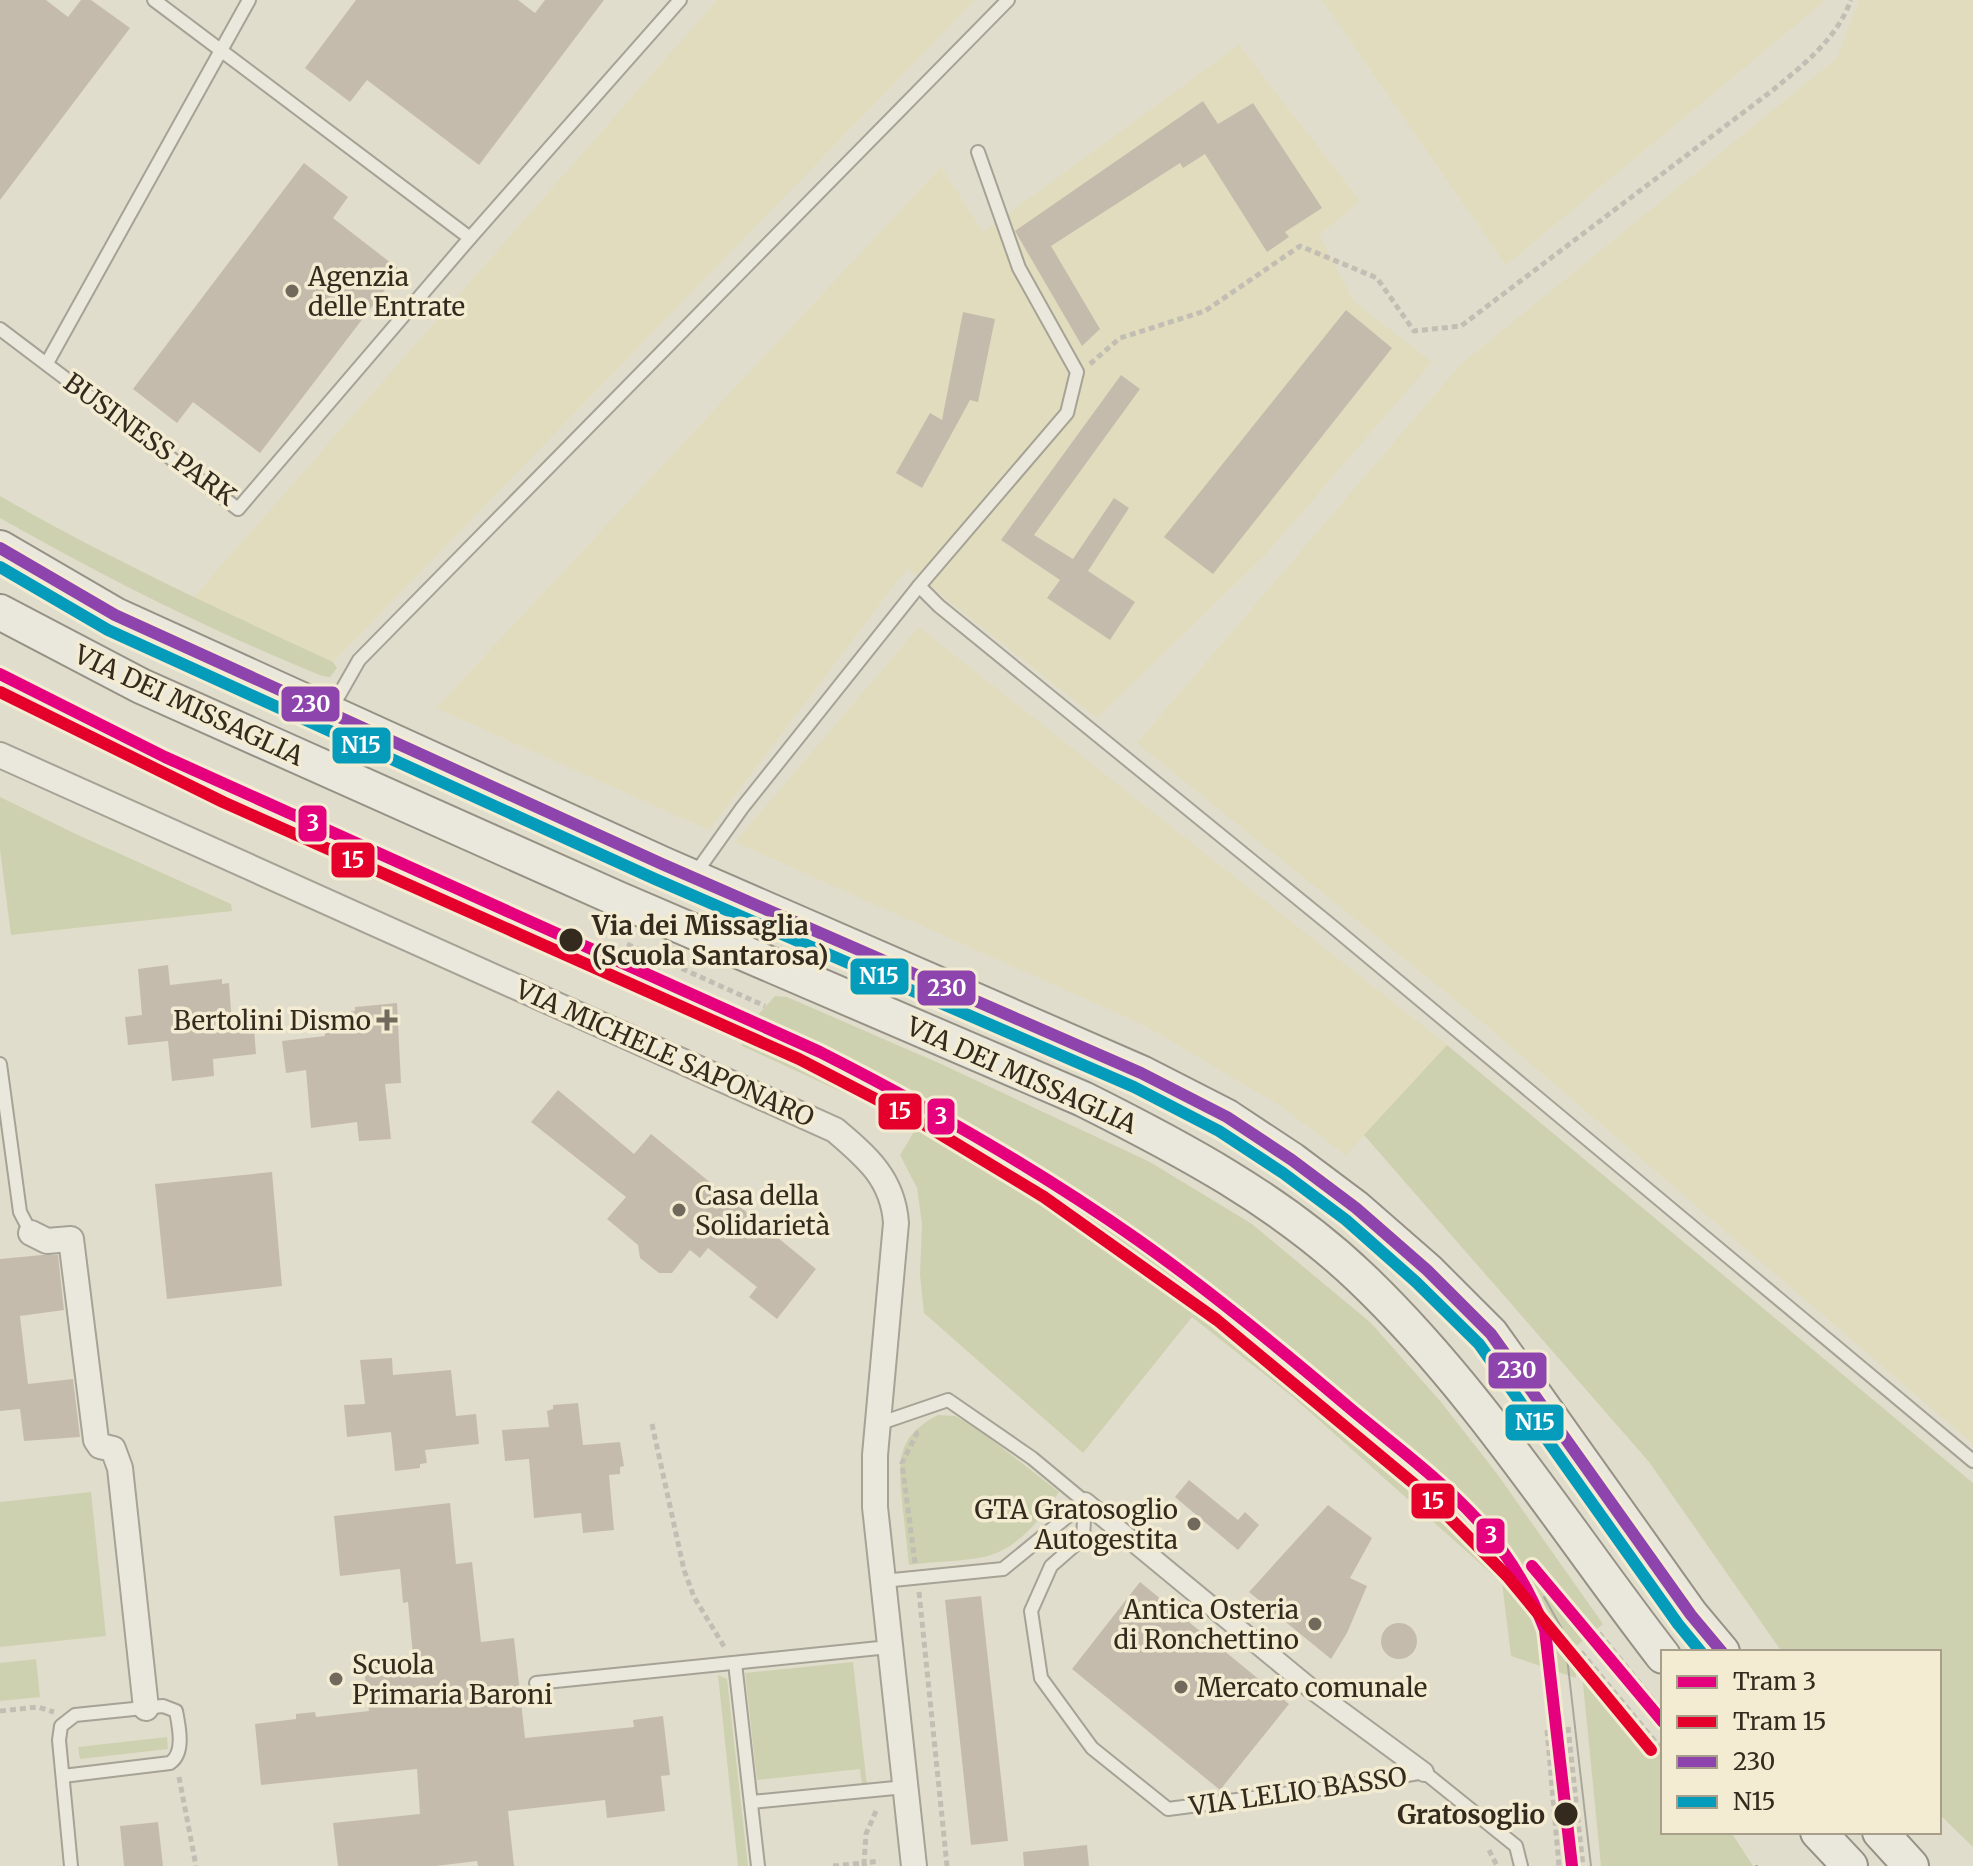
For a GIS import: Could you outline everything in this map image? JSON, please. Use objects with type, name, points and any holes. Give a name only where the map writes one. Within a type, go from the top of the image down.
[{"type":"main road","name":"VIA DEI MISSAGLIA","points":[[0,548],[115,615],[693,878],[1141,1073],[1227,1117],[1335,1192],[1427,1270],[1491,1334],[1691,1615],[1720,1650]]},
{"type":"main road","name":"VIA DEI MISSAGLIA","points":[[0,612],[141,686],[632,905],[1083,1099],[1223,1174],[1295,1223],[1414,1330],[1496,1432],[1661,1653]]},
{"type":"main road","points":[[1820,1834],[1850,1866]]},
{"type":"main road","points":[[1882,1834],[1911,1866]]},
{"type":"street","name":"VIA MICHELE SAPONARO","points":[[0,755],[835,1130],[877,1168],[894,1207],[895,1241],[874,1483],[914,1866]]},
{"type":"street","points":[[31,1233],[47,1241],[71,1239],[96,1440],[100,1446],[113,1449],[120,1468],[146,1708]]},
{"type":"street","name":"VIA LELIO BASSO","points":[[1085,1502],[1314,1691],[1424,1772]]},
{"type":"lane","points":[[154,0],[470,238]]},
{"type":"lane","name":"BUSINESS PARK","points":[[47,363],[249,0]]},
{"type":"lane","name":"BUSINESS PARK","points":[[0,329],[238,509],[470,238],[680,0]]},
{"type":"lane","points":[[329,713],[359,660],[1008,0]]},
{"type":"lane","points":[[693,878],[742,808],[919,586],[1067,413],[1077,372],[1019,268],[978,152]]},
{"type":"lane","points":[[919,586],[939,606],[1672,1207],[1973,1461]]},
{"type":"lane","points":[[0,1064],[20,1212],[31,1233]]},
{"type":"lane","name":"VIA LELIO BASSO","points":[[878,1424],[948,1400],[1032,1458],[1085,1502],[1083,1538],[1051,1566],[1031,1611],[1041,1678],[1092,1748],[1168,1809],[1351,1785],[1424,1772],[1516,1846],[1521,1866]]},
{"type":"lane","points":[[883,1581],[1003,1569],[1085,1502]]},
{"type":"lane","points":[[536,1683],[889,1647]]},
{"type":"lane","points":[[735,1663],[758,1866]]},
{"type":"lane","points":[[63,1776],[170,1763],[180,1749],[176,1711],[168,1707],[75,1715],[65,1722],[59,1740],[71,1866]]},
{"type":"lane","points":[[751,1802],[905,1787]]},
{"type":"path","points":[[1077,372],[1100,358],[1120,338],[1205,311],[1300,246],[1377,278],[1414,331],[1461,326],[1809,61],[1820,51],[1851,0]]},
{"type":"path","points":[[493,911],[617,967]]},
{"type":"path","points":[[627,944],[765,1006]]},
{"type":"path","points":[[652,1424],[684,1570],[694,1597],[728,1652]]},
{"type":"path","points":[[929,1425],[917,1433],[902,1463],[924,1622],[947,1866]]},
{"type":"path","points":[[1599,1633],[1661,1710]]},
{"type":"path","points":[[1581,1652],[1661,1749]]},
{"type":"path","points":[[0,1711],[43,1707],[65,1722]]},
{"type":"path","points":[[1568,1727],[1583,1866]]},
{"type":"path","points":[[1547,1730],[1559,1866]]},
{"type":"path","points":[[170,1763],[183,1788],[196,1866]]},
{"type":"path","points":[[865,1864],[866,1834],[876,1811]]},
{"type":"path","points":[[1482,1840],[1497,1866]]},
{"type":"path","points":[[833,1866],[880,1861]]},
{"type":"shaded area","points":[[717,0],[975,0],[333,662],[193,598]]},
{"type":"shaded area","points":[[1322,0],[1826,0],[1506,265]]},
{"type":"shaded area","points":[[1859,0],[1973,0],[1973,1444],[1474,1015],[1137,743],[1460,365],[1837,58]]},
{"type":"shaded area","points":[[1239,45],[1360,201],[1319,235],[1354,302],[1432,362],[1265,555],[1097,718],[907,568],[709,830],[436,708],[941,167],[983,232]]},
{"type":"shaded area","points":[[919,627],[1447,1045],[1346,1155],[1282,1107],[1146,1026],[735,842]]},
{"type":"green space","points":[[0,496],[123,562],[333,662],[337,668],[330,677],[322,676],[239,641],[118,582],[0,518]]},
{"type":"green space","points":[[0,797],[231,904],[232,911],[11,935],[0,850]]},
{"type":"green space","points":[[775,996],[787,997],[941,1064],[1150,1162],[1252,1224],[1371,1323],[1441,1402],[1498,1475],[1603,1624],[1574,1648],[1576,1678],[1511,1656],[1502,1583],[1293,1397],[1192,1317],[1083,1453],[924,1313],[920,1275],[922,1224],[917,1188],[900,1155],[915,1130],[890,1114],[742,1046],[740,1029],[748,1026]]},
{"type":"green space","points":[[1447,1045],[1973,1483],[1973,1847],[1941,1816],[1941,1650],[1781,1650],[1649,1462],[1364,1135]]},
{"type":"green space","points":[[938,1415],[955,1416],[974,1426],[1059,1492],[1028,1532],[1007,1548],[975,1559],[909,1565],[900,1473],[903,1450],[915,1432]]},
{"type":"green space","points":[[91,1492],[106,1636],[0,1647],[0,1502]]},
{"type":"green space","points":[[1580,1654],[1661,1750],[1661,1834],[1732,1834],[1753,1866],[1601,1866]]},
{"type":"green space","points":[[36,1659],[40,1697],[0,1701],[0,1663]]},
{"type":"green space","points":[[853,1662],[867,1785],[862,1786],[860,1769],[757,1780],[745,1673]]},
{"type":"green space","points":[[718,1675],[727,1679],[748,1866],[738,1866]]},
{"type":"green space","points":[[167,1737],[168,1749],[80,1759],[78,1747]]},
{"type":"building","points":[[0,0],[46,0],[68,17],[81,0],[91,0],[130,28],[0,200]]},
{"type":"building","points":[[356,0],[518,0],[535,13],[545,0],[604,0],[479,165],[367,80],[350,102],[305,68]]},
{"type":"building","points":[[1203,101],[1218,124],[1253,103],[1322,208],[1285,232],[1289,237],[1267,252],[1205,154],[1183,168],[1180,163],[1051,246],[1100,329],[1082,346],[1015,231]]},
{"type":"building","points":[[304,163],[348,197],[333,218],[400,270],[260,453],[193,402],[177,423],[133,389]]},
{"type":"building","points":[[1346,310],[1392,348],[1213,574],[1164,537]]},
{"type":"building","points":[[963,312],[995,319],[978,402],[970,400],[922,488],[896,473],[930,413],[942,420]]},
{"type":"building","points":[[1121,375],[1140,389],[1034,535],[1073,559],[1114,498],[1129,508],[1088,571],[1135,602],[1110,640],[1047,598],[1060,580],[1001,540]]},
{"type":"building","points":[[168,965],[170,985],[222,979],[222,984],[229,983],[232,1024],[249,1023],[249,1028],[254,1028],[256,1054],[213,1059],[214,1076],[172,1081],[168,1041],[128,1045],[125,1017],[142,1015],[138,969]]},
{"type":"building","points":[[397,1003],[401,1083],[385,1084],[391,1139],[359,1141],[357,1122],[311,1128],[306,1070],[286,1073],[282,1041],[325,1036],[324,1019],[331,1018],[330,1014],[355,1011],[355,1007]]},
{"type":"building","name":"Casa della Solidarietà","points":[[558,1090],[634,1154],[651,1134],[816,1269],[777,1319],[749,1297],[757,1287],[708,1248],[700,1258],[690,1250],[672,1273],[659,1273],[640,1258],[638,1245],[607,1219],[626,1197],[531,1122]]},
{"type":"building","points":[[272,1172],[282,1286],[167,1299],[155,1184]]},
{"type":"building","points":[[58,1255],[64,1310],[20,1316],[28,1384],[73,1379],[80,1437],[24,1441],[20,1409],[0,1411],[0,1259]]},
{"type":"building","points":[[392,1358],[393,1375],[451,1370],[456,1416],[476,1414],[479,1444],[425,1450],[427,1463],[420,1464],[420,1468],[395,1471],[391,1432],[347,1437],[344,1405],[365,1404],[360,1360]]},
{"type":"building","points":[[578,1403],[583,1445],[620,1442],[624,1466],[620,1467],[620,1474],[609,1475],[614,1530],[583,1533],[581,1513],[534,1518],[529,1459],[505,1461],[502,1430],[549,1427],[547,1411],[553,1409],[553,1405]]},
{"type":"building","points":[[1189,1480],[1238,1520],[1245,1512],[1259,1525],[1238,1550],[1175,1497]]},
{"type":"building","points":[[450,1503],[456,1564],[472,1562],[481,1642],[514,1638],[525,1738],[634,1727],[633,1720],[663,1716],[670,1775],[661,1776],[665,1811],[607,1818],[605,1800],[508,1811],[514,1866],[478,1866],[477,1861],[436,1866],[338,1866],[333,1823],[420,1814],[417,1769],[261,1785],[255,1724],[296,1719],[296,1714],[315,1712],[316,1717],[369,1711],[363,1660],[413,1656],[408,1602],[403,1603],[400,1569],[340,1576],[334,1516]]},
{"type":"building","points":[[1328,1505],[1372,1538],[1350,1578],[1367,1586],[1347,1633],[1331,1659],[1249,1592]]},
{"type":"building","name":"Mercato comunale","points":[[1140,1582],[1289,1704],[1220,1790],[1072,1669]]},
{"type":"building","points":[[981,1596],[1008,1841],[971,1845],[945,1600]]},
{"type":"building","points":[[1399,1623],[1412,1628],[1417,1641],[1412,1654],[1399,1659],[1386,1654],[1381,1641],[1386,1628]]},
{"type":"building","points":[[158,1822],[163,1866],[124,1866],[120,1826]]},
{"type":"building","points":[[1087,1845],[1089,1866],[1024,1866],[1023,1852]]},
{"type":"tram line","name":"3","points":[[0,674],[165,757],[820,1052],[1022,1164],[1100,1214],[1193,1281],[1274,1344],[1439,1482],[1465,1506],[1510,1561],[1529,1593],[1545,1630],[1572,1866]]},
{"type":"tram line","name":"15","points":[[0,692],[223,802],[799,1059],[922,1123],[1044,1197],[1217,1320],[1425,1493],[1507,1576],[1651,1750]]},
{"type":"tram line","name":"3","points":[[1532,1566],[1661,1720]]},
{"type":"tram line","points":[[1544,1597],[1565,1640],[1591,1866]]},
{"type":"transit line","name":"230","points":[[0,548],[115,615],[662,864],[1141,1073],[1227,1117],[1356,1208],[1427,1270],[1491,1334],[1691,1615],[1720,1650]]},
{"type":"transit line","name":"N15","points":[[0,567],[108,630],[655,879],[1134,1087],[1219,1131],[1346,1220],[1479,1344],[1699,1650]]},
{"type":"place","name":"Agenzia delle Entrate","points":[[292,291]]},
{"type":"place","name":"Via dei Missaglia (Scuola Santarosa)","points":[[571,940]]},
{"type":"place","name":"Bertolini Dismo","points":[[387,1020]]},
{"type":"place","name":"Casa della Solidarietà","points":[[679,1210]]},
{"type":"place","name":"GTA Gratosoglio Autogestita","points":[[1194,1524]]},
{"type":"place","name":"Antica Osteria di Ronchettino","points":[[1315,1624]]},
{"type":"place","name":"Scuola Primaria Baroni","points":[[336,1679]]},
{"type":"place","name":"Mercato comunale","points":[[1181,1687]]},
{"type":"place","name":"Gratosoglio","points":[[1566,1814]]}]
